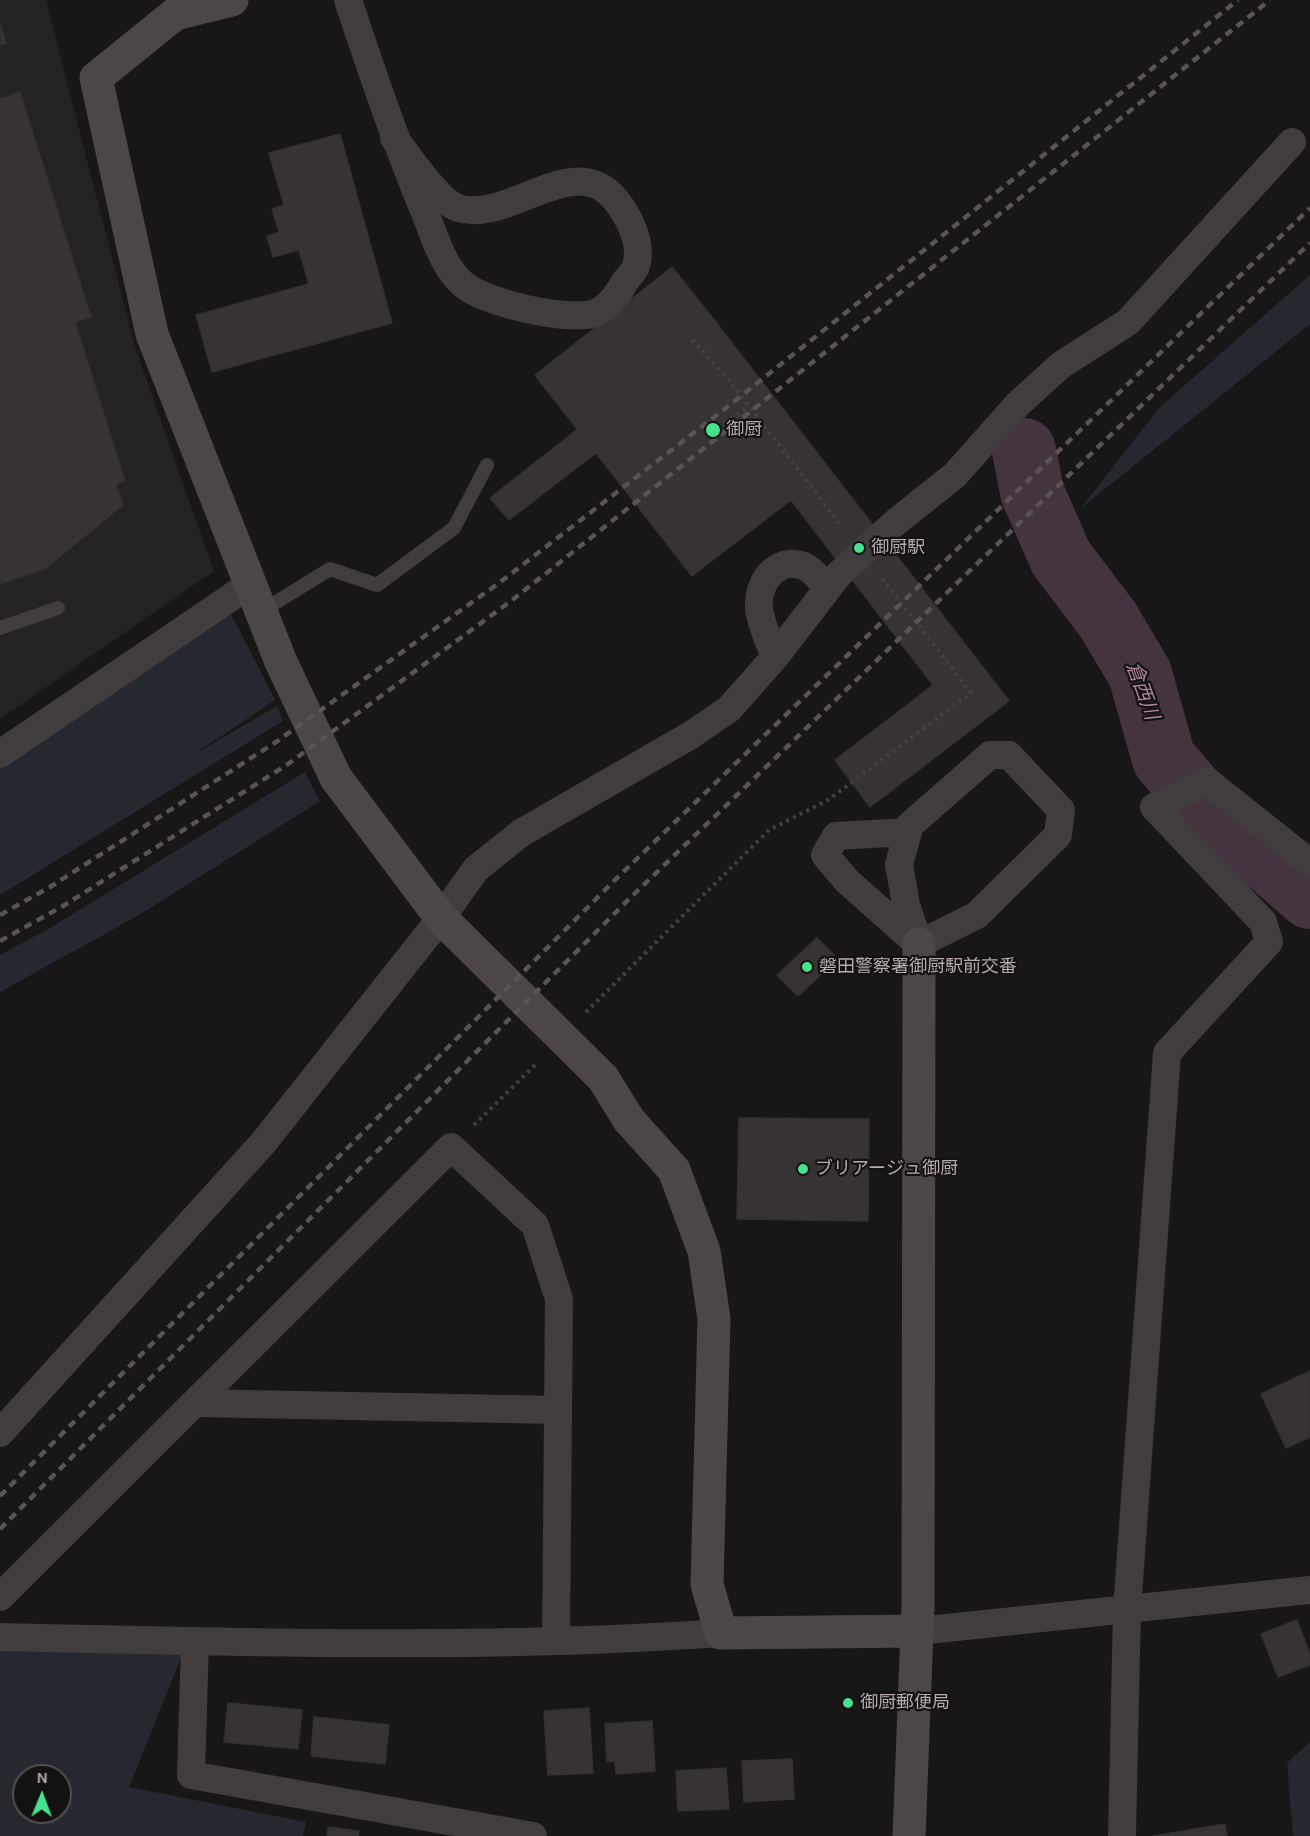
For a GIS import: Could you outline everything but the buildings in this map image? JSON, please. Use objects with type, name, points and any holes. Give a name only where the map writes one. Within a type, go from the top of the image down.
[{"type":"street","points":[[232,0],[174,14],[96,78],[152,334],[281,662],[336,778],[450,926],[603,1078],[629,1120],[674,1170],[704,1251],[714,1319],[707,1584],[721,1633]]},
{"type":"street","points":[[348,0],[394,138],[445,260],[464,285],[534,312],[576,315],[595,313],[617,296],[636,267],[638,248],[629,217],[613,197],[592,183],[566,181],[494,209],[457,208],[442,197],[394,138]]},
{"type":"street","points":[[0,1433],[263,1143],[450,926],[476,869],[512,840],[691,735],[729,709],[775,657],[839,574],[955,475],[1018,404],[1061,366],[1128,322],[1292,142]]},
{"type":"street","points":[[775,657],[759,608],[760,592],[766,577],[778,567],[805,566],[828,588]]},
{"type":"street","points":[[0,754],[257,597]]},
{"type":"street","points":[[909,1836],[918,1630],[919,944],[906,905],[899,864],[910,825],[990,755],[1009,755],[1061,810],[1058,835],[977,915],[919,944]]},
{"type":"street","points":[[1122,1836],[1127,1609],[1167,1053],[1269,942],[1263,922],[1154,807],[1207,781],[1310,863]]},
{"type":"street","points":[[908,832],[836,836],[825,855],[847,881],[919,944]]},
{"type":"street","points":[[0,1597],[451,1147],[535,1225],[559,1299],[556,1641]]},
{"type":"street","points":[[195,1403],[558,1410]]},
{"type":"street","points":[[0,1637],[440,1644],[721,1633],[918,1630],[1310,1590]]},
{"type":"street","points":[[195,1641],[191,1775],[533,1836]]},
{"type":"lane","points":[[257,597],[330,569],[377,585],[454,528],[487,465]]},
{"type":"lane","points":[[0,628],[58,608]]},
{"type":"path","points":[[724,423],[749,406]]},
{"type":"path","points":[[584,1015],[769,830],[828,800],[948,708]]},
{"type":"path","points":[[451,1147],[540,1060]]},
{"type":"shaded area","points":[[0,0],[46,0],[135,347],[214,571],[0,719]]},
{"type":"shaded area","points":[[1310,275],[1310,324],[1080,509],[1160,407]]},
{"type":"shaded area","points":[[229,610],[275,700],[190,757],[277,706],[283,721],[0,895],[0,754]]},
{"type":"shaded area","points":[[305,772],[320,801],[139,915],[0,992],[0,955],[50,928]]},
{"type":"shaded area","points":[[0,1650],[183,1653],[129,1787],[306,1822],[303,1836],[0,1836]]},
{"type":"shaded area","points":[[1310,1742],[1310,1836],[1293,1836],[1287,1763]]},
{"type":"waterway","name":"倉西川","points":[[1024,450],[1032,492],[1061,558],[1108,620],[1140,674],[1164,759],[1202,803],[1310,897]]},
{"type":"railway","points":[[0,915],[50,887],[276,742],[499,583],[726,408],[1238,0]]},
{"type":"railway","points":[[0,941],[63,906],[288,764],[511,601],[1270,0]]},
{"type":"railway","points":[[0,1496],[614,881],[1310,208]]},
{"type":"railway","points":[[0,1529],[629,899],[1310,243]]},
{"type":"place","name":"御厨","points":[[713,430]]},
{"type":"place","name":"御厨駅","points":[[859,548]]},
{"type":"place","name":"磐田警察署御厨駅前交番","points":[[807,967]]},
{"type":"place","name":"ブリアージュ御厨","points":[[803,1169]]},
{"type":"place","name":"御厨郵便局","points":[[848,1703]]}]
